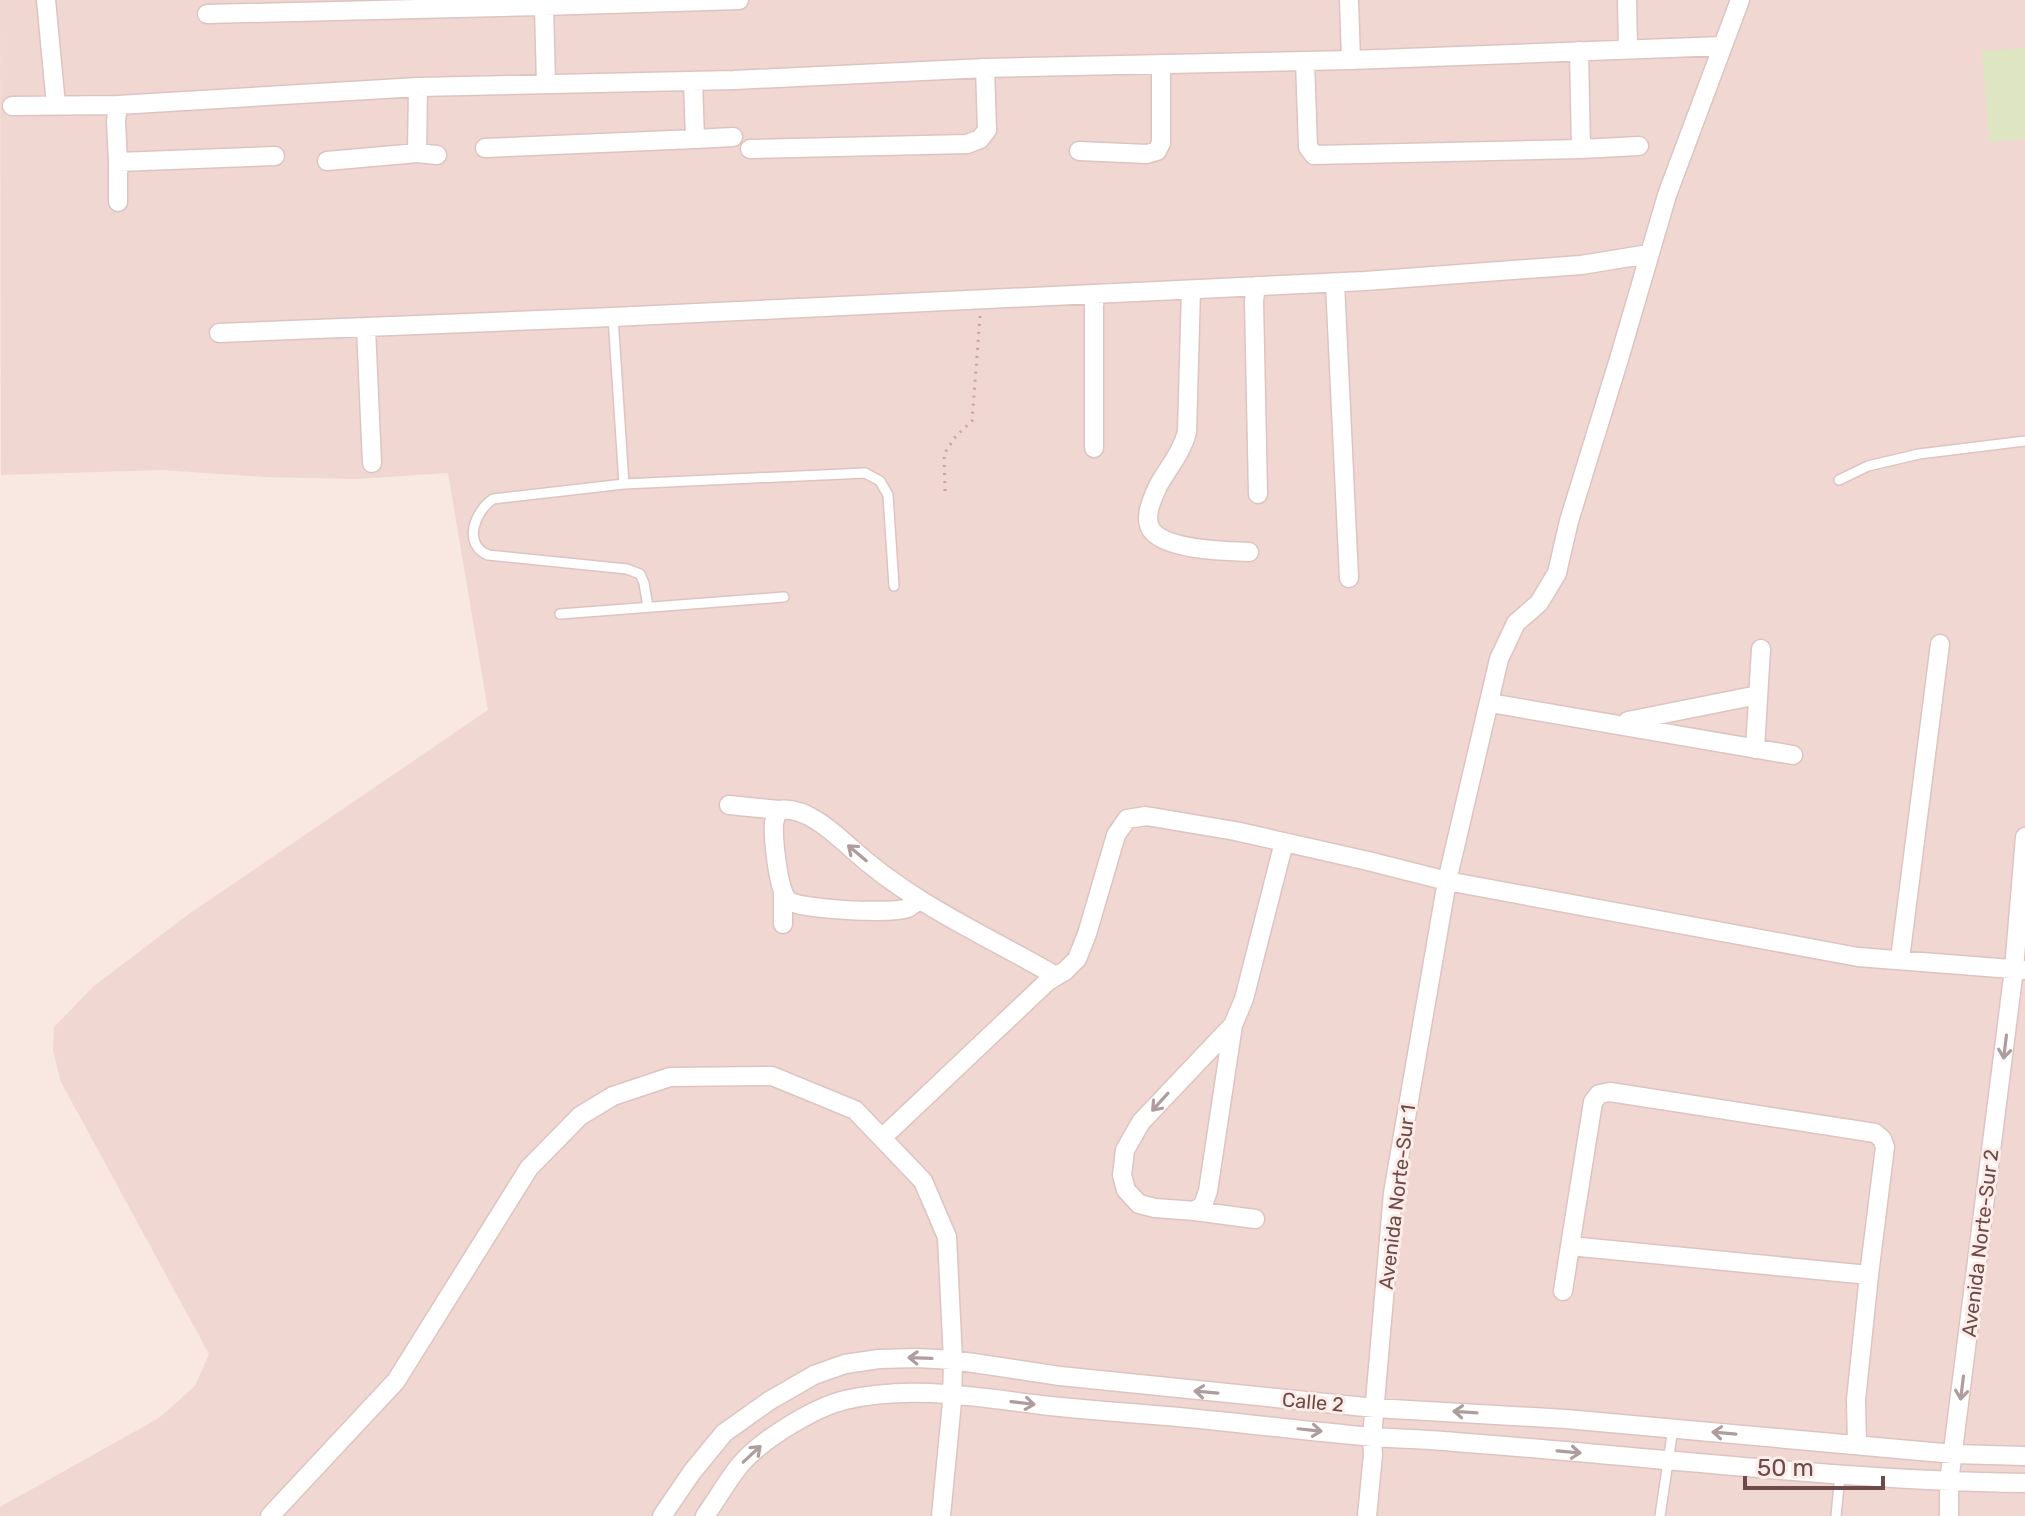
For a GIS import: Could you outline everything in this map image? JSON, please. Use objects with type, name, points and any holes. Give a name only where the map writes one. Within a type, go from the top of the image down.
[{"type":"street","points":[[46,0],[56,105]]},
{"type":"street","points":[[207,14],[739,0]]},
{"type":"street","points":[[1349,0],[1351,60]]},
{"type":"street","points":[[1627,0],[1628,49]]},
{"type":"street","name":"Avenida Norte-Sur 1","points":[[1367,1516],[1393,1193],[1447,881],[1499,659],[1516,623],[1539,603],[1557,573],[1569,521],[1667,195],[1740,0]]},
{"type":"street","points":[[544,6],[546,84]]},
{"type":"street","points":[[12,106],[118,105],[418,87],[693,81],[985,68],[1351,60],[1723,46]]},
{"type":"street","points":[[1579,51],[1581,149]]},
{"type":"street","points":[[1305,61],[1308,147],[1314,155],[1639,146]]},
{"type":"street","points":[[1079,151],[1147,154],[1157,151],[1161,143],[1161,64]]},
{"type":"street","points":[[750,149],[967,144],[980,139],[987,130],[985,68]]},
{"type":"street","points":[[693,81],[695,139]]},
{"type":"street","points":[[417,153],[418,87]]},
{"type":"street","points":[[118,105],[118,202]]},
{"type":"street","points":[[485,148],[733,137]]},
{"type":"street","points":[[327,161],[417,153],[437,155]]},
{"type":"street","points":[[118,162],[275,156]]},
{"type":"street","points":[[219,333],[1335,283],[1581,265],[1649,254]]},
{"type":"street","points":[[1335,283],[1349,578]]},
{"type":"street","points":[[1256,286],[1258,494]]},
{"type":"street","points":[[1191,290],[1189,421],[1185,442],[1150,504],[1149,524],[1152,532],[1163,539],[1190,547],[1249,552]]},
{"type":"street","points":[[1094,294],[1094,448]]},
{"type":"street","points":[[366,328],[372,463]]},
{"type":"street","points":[[1900,959],[1940,644]]},
{"type":"street","points":[[1755,749],[1761,649]]},
{"type":"street","points":[[1615,724],[1758,695]]},
{"type":"street","points":[[1490,703],[1793,755]]},
{"type":"street","points":[[729,805],[787,809],[819,822],[918,901],[1056,976]]},
{"type":"street","points":[[778,810],[774,825],[783,894],[783,924]]},
{"type":"street","points":[[882,1138],[1048,981],[1077,959],[1116,835],[1127,819],[1146,816],[1235,831],[1447,881],[1858,957],[2020,970]]},
{"type":"street","name":"Avenida Norte-Sur 2","points":[[1949,1516],[1949,1482],[2020,970],[2025,837]]},
{"type":"street","points":[[1195,1211],[1203,1205],[1208,1191],[1233,1025],[1244,999],[1284,842]]},
{"type":"street","points":[[783,894],[789,901],[803,905],[846,910],[906,908],[918,901]]},
{"type":"street","points":[[1233,1025],[1141,1122],[1125,1150],[1122,1175],[1126,1190],[1139,1204],[1255,1219]]},
{"type":"street","points":[[1190,1070],[1210,1070],[1224,1085]]},
{"type":"street","points":[[270,1516],[396,1381],[529,1168],[580,1116],[613,1096],[670,1077],[772,1076],[855,1110],[923,1181],[947,1237],[953,1394],[941,1516]]},
{"type":"street","points":[[1563,1291],[1593,1102],[1599,1094],[1610,1092],[1875,1133],[1885,1147],[1856,1400],[1857,1445]]},
{"type":"street","points":[[1570,1246],[1869,1275]]},
{"type":"street","name":"Calle 2","points":[[662,1516],[724,1433],[769,1401],[814,1375],[845,1364],[879,1359],[953,1360],[1060,1376],[1375,1408],[1673,1428],[1954,1454],[2025,1456]]},
{"type":"street","points":[[705,1516],[739,1466],[781,1431],[841,1401],[880,1394],[919,1392],[1372,1437],[1453,1441],[1840,1475],[2025,1483]]},
{"type":"lane","points":[[613,317],[624,484]]},
{"type":"lane","points":[[1839,480],[1868,466],[1919,454],[2025,441]]},
{"type":"lane","points":[[648,607],[640,574],[627,569],[480,552],[474,539],[479,511],[493,499],[624,484],[865,473],[880,481],[888,495],[894,586]]},
{"type":"lane","points":[[560,614],[784,597]]},
{"type":"lane","points":[[1660,1516],[1673,1428]]},
{"type":"lane","points":[[1836,1516],[1840,1475]]},
{"type":"path","points":[[945,491],[944,454],[956,436],[972,421],[981,300]]},
{"type":"shaded area","points":[[0,0],[2025,0],[2025,1516],[0,1516],[0,1507],[159,1418],[195,1386],[209,1354],[61,1082],[53,1050],[54,1027],[94,986],[189,914],[488,710],[448,473],[356,479],[162,470],[1,475]]},
{"type":"green space","points":[[2025,48],[2025,139],[1989,142],[1982,51]]}]
